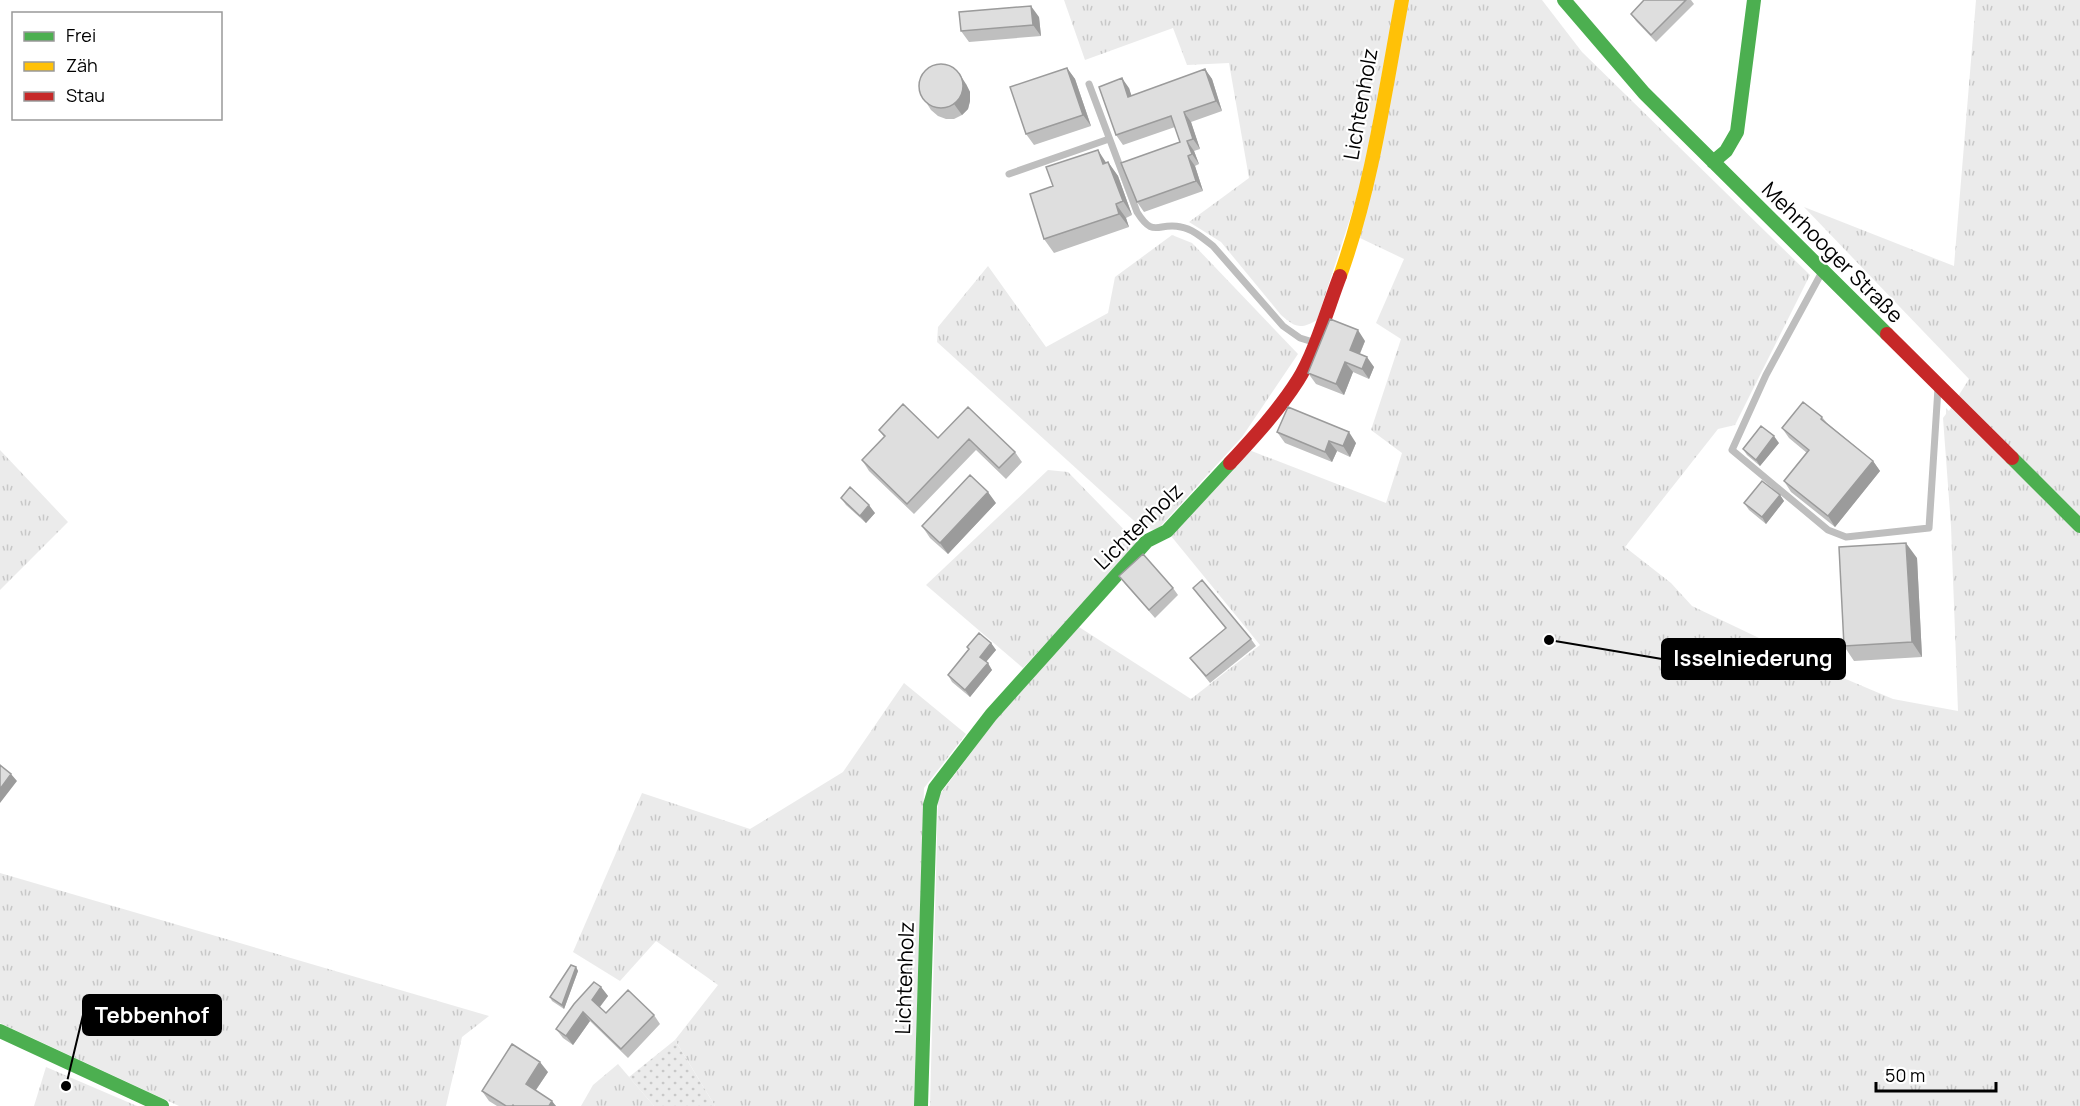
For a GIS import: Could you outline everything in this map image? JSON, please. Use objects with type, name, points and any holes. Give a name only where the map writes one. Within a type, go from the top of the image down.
[{"type":"street","name":"Lichtenholz","points":[[921,1106],[930,805],[935,788],[991,715],[1148,541],[1167,531],[1262,428],[1299,379],[1315,343],[1349,251],[1366,190],[1402,0]]},
{"type":"street","name":"Mehrhooger Straße","points":[[1564,0],[1644,93],[2080,526]]},
{"type":"street","points":[[1713,162],[1726,151],[1737,132],[1754,0]]},
{"type":"street","points":[[0,1031],[162,1106]]},
{"type":"lane","points":[[1089,84],[1137,212],[1145,226],[1153,228],[1182,226],[1200,236],[1213,246],[1283,326],[1300,338],[1315,343]]},
{"type":"lane","points":[[1009,174],[1109,139]]},
{"type":"lane","points":[[1823,270],[1766,375],[1732,450],[1828,530],[1846,537],[1929,528],[1938,385]]},
{"type":"green space","points":[[1064,0],[1396,0],[1361,185],[1317,320],[1298,326],[1286,319],[1221,242],[1189,222],[1249,178],[1229,63],[1187,65],[1173,28],[1085,60]]},
{"type":"green space","points":[[1409,0],[1542,0],[1582,52],[1810,275],[1735,425],[1718,429],[1625,547],[1671,583],[1692,606],[1841,677],[1893,699],[1958,711],[1951,526],[1943,418],[1946,408],[1949,411],[1969,379],[1804,207],[1954,266],[1976,0],[2080,0],[2080,1106],[930,1106],[938,797],[1011,699],[1079,627],[1191,699],[1260,645],[1171,536],[1249,450],[1386,503],[1402,453],[1371,430],[1401,339],[1376,323],[1404,259],[1360,238]]},
{"type":"green space","points":[[1172,235],[1192,243],[1298,354],[1242,437],[1157,530],[1143,529],[937,342],[938,327],[988,266],[1046,347],[1108,313],[1115,277]]},
{"type":"green space","points":[[0,450],[68,522],[0,590]]},
{"type":"green space","points":[[1048,470],[1068,472],[1138,544],[1023,668],[926,585]]},
{"type":"green space","points":[[904,683],[966,734],[924,788],[914,1106],[715,1106],[675,1040],[718,985],[656,941],[620,981],[573,952],[642,793],[750,829],[843,772]]},
{"type":"green space","points":[[0,873],[489,1016],[462,1037],[446,1106],[179,1106],[0,1023]]},
{"type":"green space","points":[[675,1040],[715,1106],[654,1106],[629,1077]]},
{"type":"green space","points":[[618,1064],[654,1106],[581,1106],[593,1085]]},
{"type":"green space","points":[[46,1067],[137,1106],[34,1106]]},
{"type":"building","points":[[1644,0],[1686,0],[1651,35],[1631,14]]},
{"type":"building","points":[[1031,6],[1033,25],[961,31],[959,12]]},
{"type":"building","points":[[941,64],[956,71],[963,86],[956,101],[941,108],[926,101],[919,86],[926,71]]},
{"type":"building","points":[[1067,68],[1083,115],[1026,134],[1010,87]]},
{"type":"building","points":[[1205,69],[1216,101],[1184,112],[1193,139],[1187,141],[1192,154],[1188,156],[1196,181],[1137,202],[1121,163],[1180,142],[1171,116],[1116,135],[1099,87],[1122,78],[1128,97]]},
{"type":"building","points":[[1098,150],[1103,164],[1108,162],[1123,201],[1116,204],[1119,214],[1044,239],[1030,194],[1053,186],[1046,167]]},
{"type":"building","points":[[1330,319],[1358,330],[1350,350],[1367,357],[1362,369],[1345,362],[1336,384],[1308,373]]},
{"type":"building","points":[[1803,402],[1873,461],[1828,516],[1784,481],[1809,450],[1782,428]]},
{"type":"building","points":[[903,404],[938,438],[968,407],[1015,452],[999,468],[969,439],[907,504],[862,460],[885,436],[879,430]]},
{"type":"building","points":[[1288,407],[1349,432],[1343,446],[1329,441],[1325,452],[1277,432]]},
{"type":"building","points":[[1761,426],[1774,436],[1756,460],[1743,449]]},
{"type":"building","points":[[970,475],[988,492],[940,543],[922,526]]},
{"type":"building","points":[[1762,481],[1780,495],[1762,517],[1744,503]]},
{"type":"building","points":[[850,487],[869,505],[860,516],[841,498]]},
{"type":"building","points":[[1906,543],[1912,642],[1844,646],[1839,547]]},
{"type":"building","points":[[1143,554],[1173,588],[1149,610],[1119,576]]},
{"type":"building","points":[[1202,580],[1251,639],[1206,676],[1190,658],[1226,628],[1193,588]]},
{"type":"building","points":[[979,633],[991,643],[980,657],[988,663],[965,690],[948,675]]},
{"type":"building","points":[[0,765],[11,774],[0,789]]},
{"type":"building","points":[[571,965],[576,967],[562,1005],[550,997]]},
{"type":"building","points":[[594,982],[601,987],[592,1000],[606,1013],[628,990],[654,1015],[621,1049],[583,1012],[566,1036],[556,1029]]},
{"type":"building","points":[[512,1044],[540,1062],[526,1084],[552,1101],[549,1106],[506,1106],[482,1091]]},
{"type":"traffic: fast","points":[[1564,0],[1644,93],[1887,334]]},
{"type":"traffic: fast","points":[[1713,162],[1726,151],[1737,132],[1754,0]]},
{"type":"traffic: fast","points":[[2012,458],[2080,526]]},
{"type":"traffic: fast","points":[[921,1106],[930,805],[935,788],[991,715],[1147,541],[1167,531],[1230,463]]},
{"type":"traffic: fast","points":[[0,1031],[162,1106]]},
{"type":"traffic: slow","points":[[1340,276],[1369,174],[1402,0]]},
{"type":"traffic: jam","points":[[1230,463],[1274,413],[1298,380],[1316,343],[1340,276]]},
{"type":"traffic: jam","points":[[1887,334],[2012,458]]},
{"type":"place","name":"Isselniederung","points":[[1549,640]]},
{"type":"place","name":"Tebbenhof","points":[[66,1086]]}]
